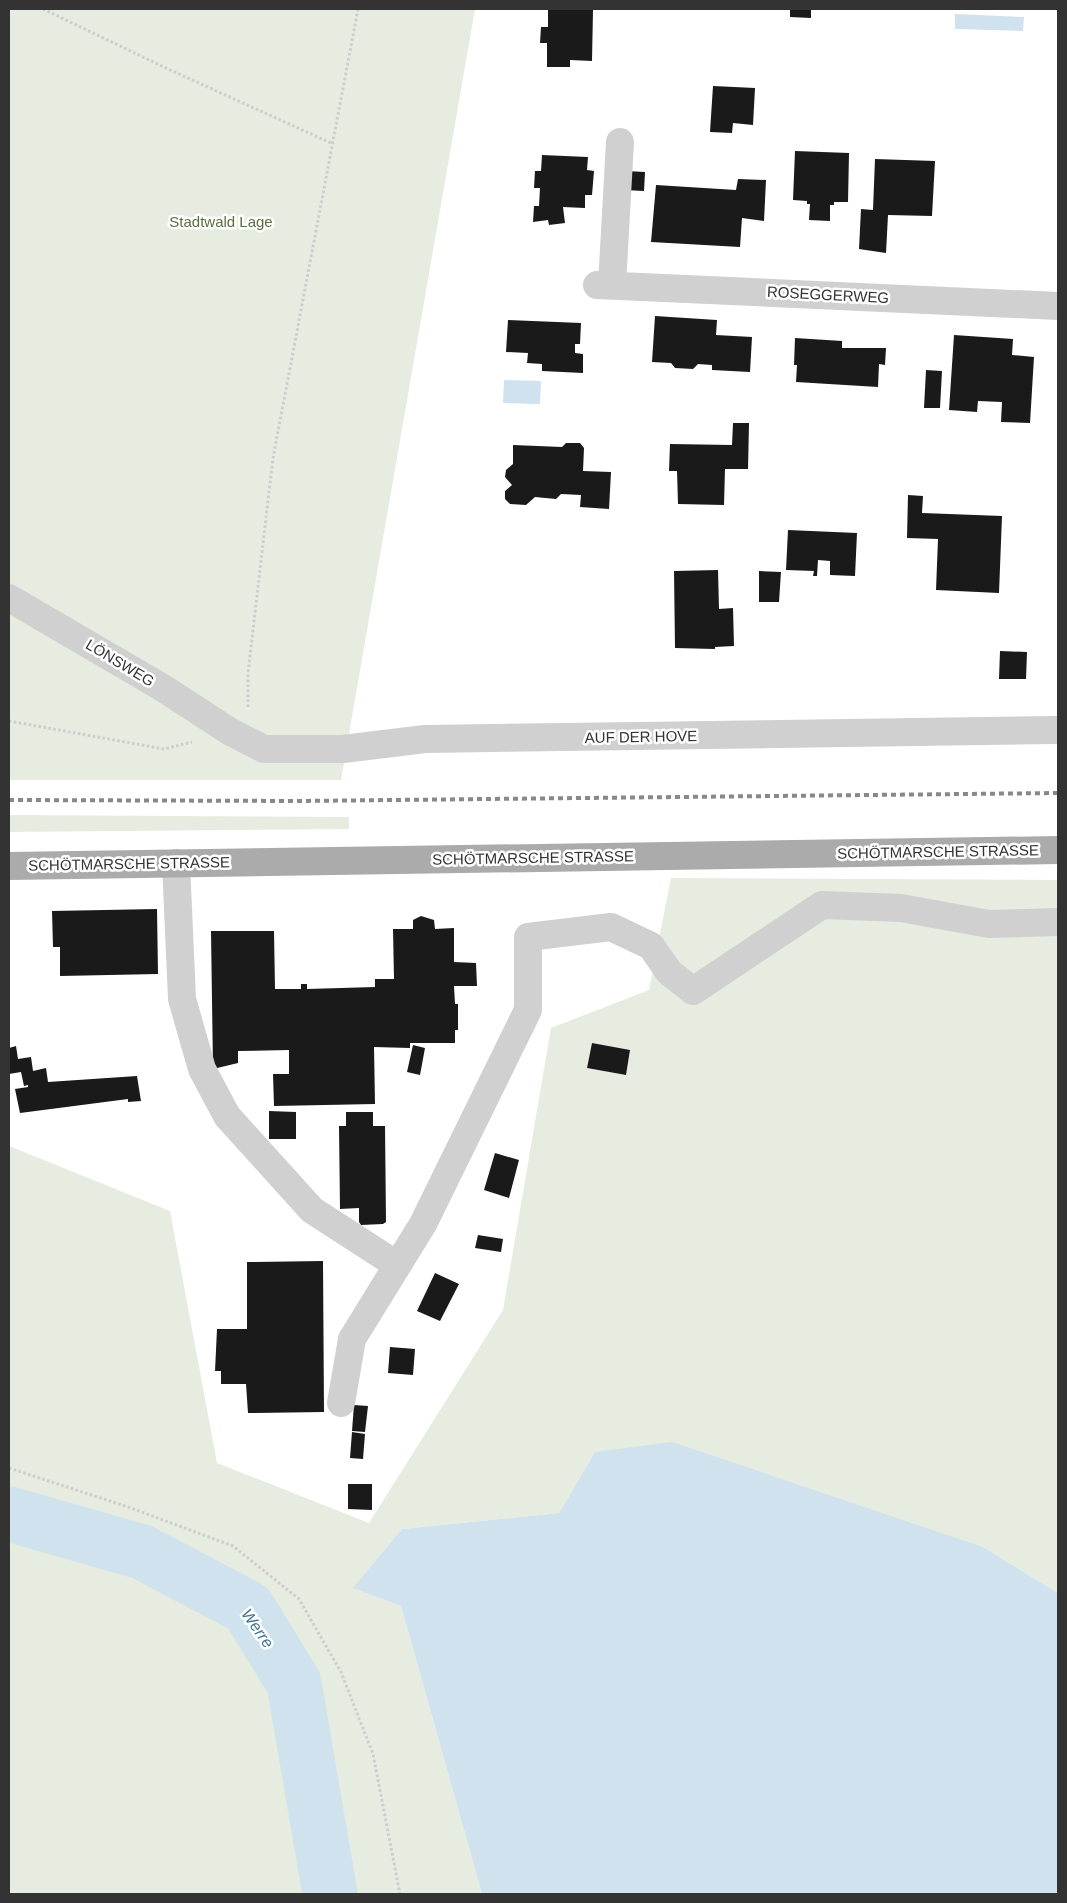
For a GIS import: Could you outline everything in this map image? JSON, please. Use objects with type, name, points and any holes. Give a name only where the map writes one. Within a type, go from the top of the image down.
[{"type":"main road","name":"SCHÖTMARSCHE STRASSE","points":[[9,866],[1058,850]]},
{"type":"street","name":"ROSEGGERWEG","points":[[620,142],[604,285],[1058,306]]},
{"type":"street","name":"LÖNSWEG","points":[[9,598],[162,688],[228,731]]},
{"type":"street","name":"AUF DER HOVE","points":[[228,731],[264,749],[343,749],[425,739],[1058,730]]},
{"type":"street","points":[[176,863],[182,999],[202,1069],[227,1116],[312,1210],[397,1265]]},
{"type":"street","points":[[341,1403],[352,1339],[423,1224],[528,1010],[528,937],[611,927],[651,946],[669,972],[693,991],[822,905],[901,908],[989,924],[1058,922]]},
{"type":"path","points":[[43,9],[168,69],[333,144]]},
{"type":"path","points":[[9,721],[164,749],[228,731],[249,706],[248,673],[273,458],[358,9]]},
{"type":"path","points":[[9,1468],[131,1508],[233,1546],[299,1599],[341,1672],[373,1754],[400,1894]]},
{"type":"green space","name":"Stadtwald Lage","points":[[9,9],[475,9],[341,780],[9,780]]},
{"type":"green space","points":[[9,815],[349,817],[349,829],[9,832]]},
{"type":"green space","points":[[671,878],[1058,880],[1058,1593],[983,1547],[595,1452],[559,1513],[402,1529],[354,1588],[401,1606],[482,1894],[9,1894],[9,1146],[170,1211],[217,1463],[369,1523],[503,1310],[551,1028],[649,990]],"holes":[[[592,1043],[630,1050],[626,1075],[587,1068]]]},
{"type":"water","points":[[955,14],[1024,17],[1023,31],[955,29]]},
{"type":"water","points":[[504,380],[541,381],[540,404],[503,403]]},
{"type":"water","points":[[672,1442],[983,1547],[1058,1593],[1058,1894],[482,1894],[401,1606],[353,1588],[402,1529],[559,1513],[595,1452]]},
{"type":"building","points":[[548,9],[593,10],[592,61],[570,60],[570,67],[547,67],[547,43],[540,43],[541,27],[548,27]]},
{"type":"building","points":[[790,9],[811,9],[811,18],[790,17]]},
{"type":"building","points":[[713,86],[755,88],[753,125],[733,123],[732,133],[710,132]]},
{"type":"building","points":[[795,151],[849,153],[848,202],[834,202],[834,205],[830,205],[830,221],[809,220],[810,204],[807,204],[807,201],[793,200]]},
{"type":"building","points":[[542,155],[588,157],[587,170],[594,171],[592,195],[585,195],[585,208],[563,207],[565,223],[549,225],[548,220],[533,222],[534,206],[539,206],[540,188],[534,188],[535,171],[541,171]]},
{"type":"building","points":[[875,159],[935,161],[932,216],[888,215],[886,253],[859,249],[861,209],[873,210]]},
{"type":"building","points":[[626,171],[645,172],[644,191],[624,190]]},
{"type":"building","points":[[738,179],[766,180],[764,221],[742,218],[740,247],[651,242],[656,185],[736,190]]},
{"type":"building","points":[[655,316],[717,320],[716,335],[752,337],[750,372],[712,370],[712,365],[698,364],[693,369],[675,368],[671,363],[652,362]]},
{"type":"building","points":[[508,320],[581,323],[580,344],[575,344],[575,353],[583,354],[583,373],[542,371],[542,364],[527,363],[528,353],[506,352]]},
{"type":"building","points":[[954,335],[1013,339],[1012,355],[1034,357],[1030,423],[1001,422],[1002,402],[978,401],[977,412],[949,410]]},
{"type":"building","points":[[795,338],[842,341],[842,348],[886,348],[885,365],[879,364],[878,387],[796,382],[797,365],[794,365]]},
{"type":"building","points":[[926,370],[942,371],[940,408],[924,408]]},
{"type":"building","points":[[733,423],[749,423],[748,469],[725,469],[724,505],[678,504],[677,471],[669,471],[670,444],[732,445]]},
{"type":"building","points":[[566,443],[580,443],[584,448],[583,471],[611,472],[609,509],[580,507],[581,495],[561,494],[556,499],[535,497],[526,505],[510,504],[505,499],[505,491],[512,485],[505,477],[506,470],[513,464],[513,445],[562,447]]},
{"type":"building","points":[[908,495],[923,496],[922,513],[1002,516],[999,593],[936,590],[938,539],[907,538]]},
{"type":"building","points":[[788,530],[857,533],[855,576],[830,575],[830,561],[818,560],[817,576],[813,576],[814,571],[786,570]]},
{"type":"building","points":[[718,570],[719,609],[733,608],[734,646],[715,647],[715,649],[675,648],[674,571]]},
{"type":"building","points":[[759,571],[781,572],[779,602],[759,602]]},
{"type":"building","points":[[1000,651],[1027,652],[1026,679],[999,679]]},
{"type":"building","points":[[157,909],[158,974],[60,976],[60,947],[53,947],[52,911]]},
{"type":"building","points":[[421,916],[434,920],[435,929],[454,928],[454,962],[476,963],[477,986],[454,986],[455,1004],[458,1004],[458,1030],[455,1030],[455,1043],[410,1043],[410,1048],[374,1047],[375,1104],[274,1106],[273,1074],[289,1074],[289,1050],[238,1051],[238,1063],[213,1069],[211,931],[274,931],[275,989],[301,989],[301,984],[307,984],[307,989],[375,987],[375,979],[394,979],[393,929],[413,929],[413,920]]},
{"type":"building","points":[[592,1043],[630,1050],[626,1075],[587,1068]]},
{"type":"building","points":[[413,1045],[425,1048],[420,1075],[407,1072]]},
{"type":"building","points":[[16,1046],[18,1059],[31,1057],[33,1071],[46,1068],[48,1082],[137,1076],[141,1101],[128,1102],[128,1099],[20,1113],[15,1089],[28,1087],[28,1085],[24,1086],[21,1072],[9,1074],[9,1048]]},
{"type":"building","points":[[269,1111],[296,1112],[296,1139],[269,1139]]},
{"type":"building","points":[[346,1112],[373,1112],[373,1126],[385,1126],[386,1222],[383,1224],[361,1225],[359,1222],[359,1208],[340,1209],[339,1126],[346,1126]]},
{"type":"building","points":[[495,1153],[519,1160],[509,1198],[484,1190]]},
{"type":"building","points":[[478,1235],[503,1239],[501,1252],[475,1248]]},
{"type":"building","points":[[323,1261],[324,1412],[248,1413],[246,1384],[221,1384],[221,1371],[215,1371],[217,1329],[247,1329],[247,1262]]},
{"type":"building","points":[[435,1273],[459,1284],[440,1321],[417,1311]]},
{"type":"building","points":[[390,1347],[415,1349],[413,1375],[388,1373]]},
{"type":"building","points":[[354,1405],[368,1406],[365,1432],[352,1431]]},
{"type":"building","points":[[352,1432],[365,1434],[363,1459],[350,1458]]},
{"type":"building","points":[[348,1484],[372,1484],[372,1510],[348,1509]]},
{"type":"waterway","name":"Werre","points":[[9,1514],[142,1552],[248,1608],[294,1683],[330,1894]]},
{"type":"railway","points":[[9,800],[298,801],[1058,793]]}]
